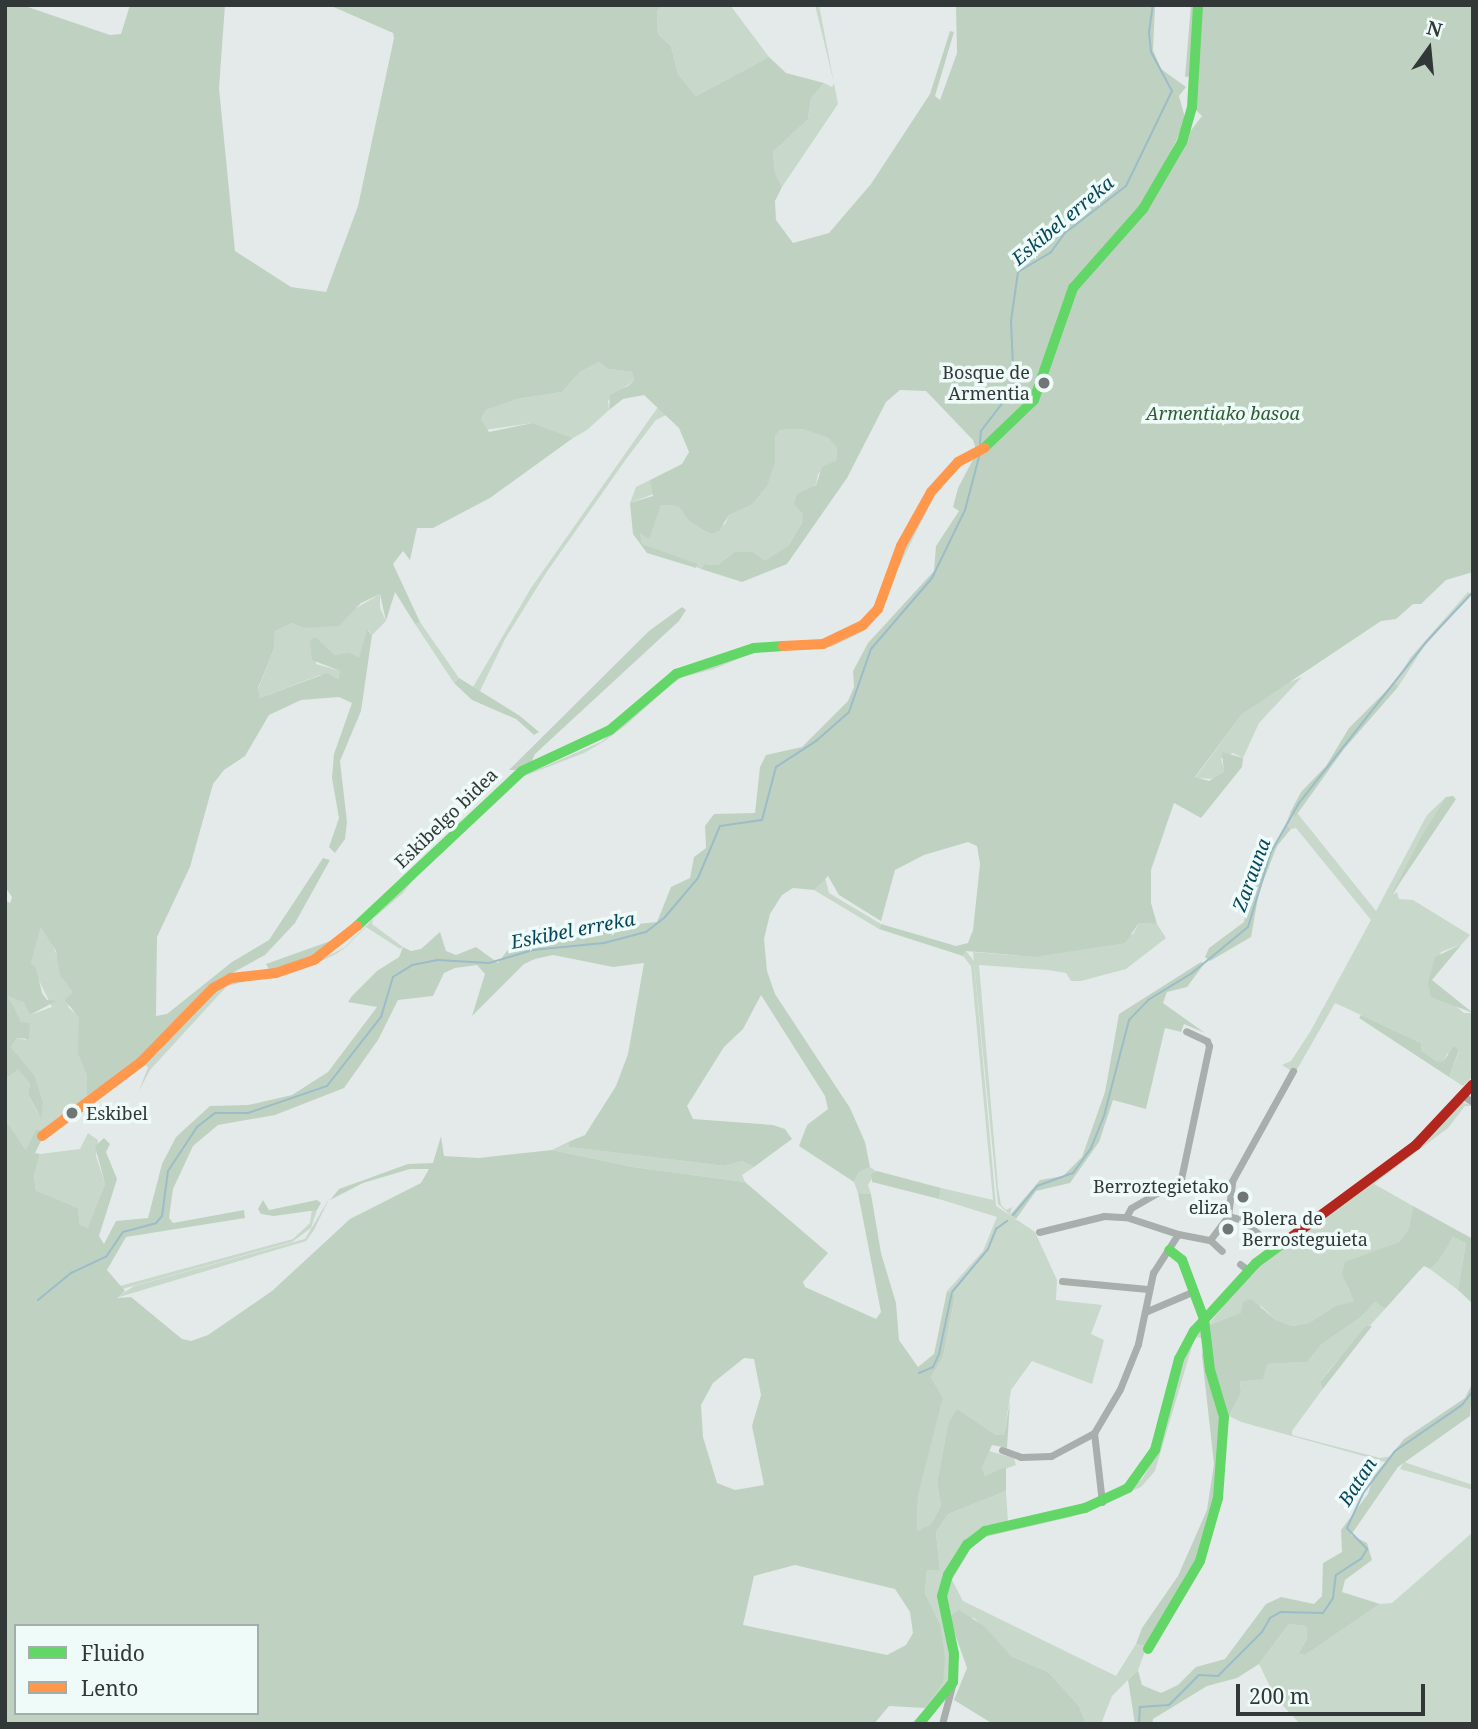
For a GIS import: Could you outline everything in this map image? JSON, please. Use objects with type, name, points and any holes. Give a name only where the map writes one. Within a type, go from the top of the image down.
[{"type":"street","name":"Eskibelgo bidea","points":[[42,1136],[111,1088],[166,1040],[213,988],[244,975],[276,973],[314,960],[333,948],[498,789],[522,771],[610,730],[676,674],[754,648],[823,644],[863,625],[878,609],[901,545],[931,492],[958,462],[997,438],[1034,400],[1058,321],[1073,288],[1143,209],[1182,142],[1191,117],[1198,5]]},
{"type":"street","points":[[1126,1217],[1131,1208],[1181,1178],[1209,1046],[1207,1041],[1185,1031]]},
{"type":"street","points":[[1210,1240],[1228,1216],[1232,1181],[1293,1071]]},
{"type":"street","points":[[942,1724],[953,1682],[954,1654],[942,1596],[962,1551],[985,1531],[1102,1502],[1128,1488],[1149,1461],[1179,1359],[1204,1319],[1244,1267],[1416,1145],[1468,1099],[1473,1084]]},
{"type":"street","points":[[1228,1216],[1243,1220],[1274,1248]]},
{"type":"street","points":[[1039,1232],[1048,1233],[1082,1220],[1126,1217],[1178,1234],[1210,1240],[1222,1251]]},
{"type":"street","points":[[1002,1450],[1021,1457],[1051,1456],[1094,1433],[1120,1389],[1145,1312],[1153,1273],[1178,1234]]},
{"type":"street","points":[[1148,1649],[1199,1562],[1218,1498],[1224,1417],[1210,1370],[1204,1319],[1182,1261],[1169,1250]]},
{"type":"street","points":[[1062,1280],[1148,1289]]},
{"type":"street","points":[[1145,1312],[1192,1292]]},
{"type":"street","points":[[1094,1433],[1102,1502]]},
{"type":"street","points":[[919,1724],[953,1682]]},
{"type":"green space","name":"Armentiako basoa","points":[[5,5],[22,5],[110,35],[121,34],[130,5],[225,5],[219,88],[235,251],[291,287],[326,292],[358,206],[394,38],[393,33],[329,5],[662,5],[657,11],[658,34],[671,46],[678,74],[696,96],[769,57],[786,73],[824,83],[811,98],[808,119],[773,152],[775,173],[782,187],[775,201],[776,220],[793,243],[829,233],[871,184],[930,94],[950,31],[954,32],[935,96],[940,100],[957,53],[956,5],[1155,5],[1153,50],[1161,69],[1186,87],[1179,96],[1186,121],[1163,167],[1202,116],[1195,109],[1192,76],[1185,77],[1191,5],[1473,5],[1473,572],[1446,580],[1421,604],[1413,604],[1396,619],[1381,621],[1242,714],[1195,777],[1209,781],[1224,772],[1222,752],[1243,758],[1242,767],[1201,818],[1174,803],[1151,870],[1151,903],[1157,924],[1139,923],[1125,943],[1034,957],[966,951],[963,956],[879,929],[881,924],[956,946],[968,943],[973,930],[980,864],[977,846],[968,842],[924,855],[895,870],[881,921],[839,895],[828,876],[814,890],[793,888],[782,895],[770,914],[764,939],[767,971],[775,994],[850,1108],[865,1142],[870,1167],[859,1172],[854,1182],[799,1146],[807,1125],[828,1109],[825,1096],[761,995],[743,1029],[724,1047],[687,1106],[693,1119],[773,1125],[785,1129],[792,1139],[754,1167],[742,1161],[725,1166],[570,1147],[568,1142],[585,1135],[616,1086],[628,1054],[644,963],[613,967],[553,955],[535,959],[524,964],[472,1016],[485,974],[477,965],[455,968],[444,973],[433,996],[398,1000],[378,1040],[344,1088],[275,1115],[218,1125],[193,1146],[173,1189],[169,1218],[173,1223],[244,1210],[245,1218],[126,1237],[107,1270],[125,1291],[117,1298],[131,1297],[182,1339],[191,1341],[208,1335],[272,1291],[350,1219],[421,1183],[429,1169],[410,1169],[363,1183],[330,1200],[339,1189],[408,1164],[433,1163],[441,1136],[444,1156],[479,1158],[552,1150],[633,1167],[745,1182],[828,1253],[803,1282],[805,1287],[876,1319],[881,1312],[858,1193],[871,1194],[881,1253],[896,1303],[899,1340],[918,1367],[934,1354],[947,1291],[955,1296],[943,1357],[931,1377],[943,1398],[918,1497],[917,1531],[931,1524],[941,1506],[937,1483],[948,1424],[957,1409],[996,1435],[1004,1435],[1010,1401],[1007,1448],[992,1445],[982,1468],[985,1476],[1006,1467],[1006,1491],[948,1514],[936,1532],[940,1571],[927,1570],[925,1593],[940,1624],[945,1658],[943,1683],[925,1708],[889,1706],[874,1724],[5,1724],[5,1119],[26,1150],[36,1130],[46,1131],[35,1153],[40,1154],[34,1176],[36,1191],[78,1208],[80,1225],[88,1228],[105,1184],[95,1146],[104,1138],[110,1144],[106,1152],[117,1179],[99,1236],[104,1244],[116,1221],[148,1218],[162,1164],[176,1137],[210,1106],[248,1105],[292,1095],[328,1072],[377,1007],[348,1002],[377,971],[399,957],[403,947],[411,951],[421,949],[440,932],[446,951],[456,955],[476,947],[498,963],[510,947],[568,934],[582,937],[609,927],[657,922],[671,887],[690,878],[694,857],[706,848],[705,826],[714,814],[755,813],[760,767],[766,755],[802,747],[848,701],[854,687],[853,671],[868,643],[934,571],[936,546],[959,511],[953,507],[958,488],[977,452],[973,440],[926,391],[900,390],[886,402],[847,478],[787,564],[742,582],[701,569],[704,564],[718,565],[734,552],[752,552],[765,561],[788,546],[802,523],[803,514],[794,504],[797,494],[816,485],[822,467],[836,461],[837,448],[828,438],[803,429],[780,430],[775,436],[775,462],[767,486],[752,504],[729,515],[719,531],[710,534],[689,521],[678,506],[661,505],[649,539],[640,533],[642,544],[697,564],[696,568],[647,553],[633,534],[630,503],[653,496],[650,480],[682,464],[689,452],[679,428],[644,395],[623,399],[609,410],[610,395],[634,380],[632,372],[608,369],[599,362],[580,372],[562,392],[517,399],[486,410],[481,419],[489,432],[533,423],[573,438],[490,498],[433,528],[417,528],[410,560],[403,551],[393,564],[420,622],[415,624],[395,592],[386,621],[380,594],[361,603],[339,626],[303,628],[292,623],[275,631],[274,649],[258,688],[260,698],[327,673],[338,679],[340,671],[312,660],[310,640],[316,637],[335,655],[348,652],[359,657],[367,630],[372,635],[361,711],[340,761],[347,822],[345,839],[335,853],[329,847],[339,818],[332,778],[334,754],[352,703],[339,697],[301,700],[269,715],[245,756],[224,770],[213,784],[190,867],[157,937],[156,1016],[167,1014],[232,962],[269,940],[323,858],[330,860],[295,923],[265,955],[223,978],[150,1052],[87,1096],[87,1076],[78,1053],[79,1018],[65,1000],[73,992],[60,975],[56,951],[41,927],[31,964],[36,968],[42,993],[47,1000],[56,1001],[30,1015],[23,1002],[8,996],[21,1022],[30,1023],[29,1039],[17,1038],[11,1047],[35,1076],[43,1102],[41,1118],[28,1094],[30,1084],[18,1069],[5,1079],[5,900],[10,903],[12,897],[5,887]],"holes":[[[744,1358],[754,1359],[761,1395],[752,1426],[764,1485],[735,1490],[717,1483],[703,1437],[701,1405],[713,1383]],[[795,1565],[895,1589],[910,1612],[913,1633],[906,1645],[887,1655],[743,1625],[754,1576]]]},
{"type":"green space","points":[[662,5],[730,5],[769,57],[696,96],[678,74],[671,46],[658,34],[657,10]]},
{"type":"green space","points":[[815,5],[819,5],[834,82]]},
{"type":"green space","points":[[824,83],[832,87],[834,83],[838,104],[782,187],[775,173],[773,152],[808,119],[811,98]]},
{"type":"green space","points":[[599,362],[608,369],[632,372],[634,380],[608,401],[609,410],[587,430],[573,438],[533,423],[484,430],[481,419],[486,410],[517,399],[562,392],[580,372]]},
{"type":"green space","points":[[658,407],[666,415],[656,420],[629,455],[546,573],[505,639],[480,691],[473,687],[531,588]]},
{"type":"green space","points":[[804,429],[828,438],[837,448],[836,461],[818,474],[816,484],[807,492],[802,523],[788,546],[775,557],[765,562],[734,552],[718,565],[704,564],[701,569],[642,544],[640,533],[661,505],[678,506],[689,521],[710,534],[725,524],[729,515],[762,492],[775,462],[775,436],[780,430]]},
{"type":"green space","points":[[650,480],[656,493],[630,503],[636,487]]},
{"type":"green space","points":[[938,488],[871,623],[862,632],[831,647],[752,653],[714,669],[683,677],[603,742],[584,753],[522,777],[501,792],[403,893],[373,919],[372,924],[403,947],[400,949],[366,927],[346,947],[311,966],[227,986],[150,1070],[139,1091],[148,1067],[142,1063],[224,984],[313,964],[345,947],[503,788],[525,775],[601,742],[670,683],[687,674],[755,650],[801,648],[865,627]]},
{"type":"green space","points":[[1468,592],[1471,594],[1423,648],[1398,687],[1395,683],[1410,658]]},
{"type":"green space","points":[[380,594],[380,608],[386,621],[372,635],[368,630],[359,657],[348,652],[335,655],[316,637],[316,664],[340,671],[338,679],[320,675],[260,698],[258,689],[274,649],[275,631],[292,623],[303,628],[331,623]]},
{"type":"green space","points":[[682,607],[686,610],[679,621],[535,754],[528,770],[509,770],[649,631]]},
{"type":"green space","points":[[420,622],[459,678],[454,683],[415,624]]},
{"type":"green space","points":[[1302,677],[1259,723],[1243,758],[1233,753],[1221,759],[1225,772],[1216,779],[1195,778],[1242,714],[1282,685]]},
{"type":"green space","points":[[459,678],[520,716],[539,732],[534,735],[516,719],[472,700],[454,683]]},
{"type":"green space","points":[[1395,682],[1398,687],[1344,749],[1295,817],[1290,813],[1301,792],[1326,766],[1349,728]]},
{"type":"green space","points":[[1453,796],[1456,799],[1391,896],[1420,839],[1446,797]]},
{"type":"green space","points":[[1446,797],[1393,895],[1397,892],[1399,899],[1413,900],[1470,935],[1462,944],[1441,952],[1428,983],[1464,1013],[1473,1013],[1473,1076],[1463,1086],[1449,1077],[1459,1051],[1447,1054],[1443,1063],[1436,1061],[1422,1051],[1421,1043],[1335,1003],[1295,1073],[1282,1065],[1291,1061],[1310,1032],[1371,920],[1296,828],[1291,829],[1286,824],[1290,813],[1298,814],[1376,911],[1427,815]]},
{"type":"green space","points":[[1286,824],[1291,829],[1277,846],[1259,892],[1251,937],[1210,961],[1205,957],[1209,948],[1244,922],[1250,893]]},
{"type":"green space","points":[[825,877],[829,893],[881,924],[879,929],[814,890]]},
{"type":"green space","points":[[1139,923],[1157,924],[1166,938],[1126,969],[1081,981],[1071,981],[1066,973],[1048,970],[979,965],[998,1187],[1001,1205],[1006,1210],[1012,1207],[1010,1215],[998,1204],[973,952],[1034,957],[1133,934]]},
{"type":"green space","points":[[41,927],[45,928],[73,992],[68,1007],[80,1018],[79,1053],[87,1076],[87,1096],[26,1150],[5,1119],[5,1079],[13,1069],[18,1068],[30,1084],[28,1094],[38,1113],[43,1102],[35,1076],[11,1047],[17,1038],[26,1040],[8,995],[23,1002],[30,1015],[52,1007],[31,964]]},
{"type":"green space","points":[[336,939],[332,950],[270,971],[266,964]]},
{"type":"green space","points":[[1462,944],[1432,980],[1473,1013],[1431,997],[1428,983],[1435,957]]},
{"type":"green space","points":[[966,951],[974,961],[996,1206],[1035,1232],[1057,1280],[1056,1300],[1102,1305],[1091,1334],[1104,1340],[1092,1384],[1032,1361],[1011,1390],[1004,1435],[996,1435],[958,1410],[948,1424],[937,1483],[941,1506],[931,1524],[917,1532],[918,1497],[943,1398],[931,1377],[943,1357],[955,1297],[947,1291],[983,1251],[997,1217],[939,1199],[941,1188],[993,1200],[971,966],[963,956]]},
{"type":"green space","points":[[1201,962],[1204,964],[1187,987],[1167,992],[1163,1003],[1205,1033],[1184,1024],[1181,1032],[1165,1028],[1146,1109],[1113,1100],[1099,1142],[1070,1183],[1036,1191],[1016,1219],[1010,1215],[1040,1180],[1063,1176],[1082,1157],[1105,1092],[1119,1014]]},
{"type":"green space","points":[[1361,1015],[1421,1043],[1422,1051],[1436,1061],[1443,1062],[1454,1046],[1459,1050],[1449,1077],[1359,1018]]},
{"type":"green space","points":[[1462,1102],[1473,1106],[1465,1106],[1448,1128],[1374,1184],[1413,1206],[1409,1228],[1399,1242],[1345,1263],[1347,1286],[1355,1301],[1335,1306],[1309,1323],[1292,1326],[1276,1320],[1261,1306],[1207,1326],[1256,1267]]},
{"type":"green space","points":[[88,1133],[98,1140],[96,1156],[105,1184],[89,1228],[80,1226],[78,1208],[36,1192],[34,1176],[40,1154],[80,1149]]},
{"type":"green space","points":[[568,1142],[571,1147],[725,1166],[742,1161],[754,1167],[742,1175],[745,1182],[633,1167],[552,1150]]},
{"type":"green space","points":[[870,1167],[876,1171],[868,1185],[871,1194],[858,1193],[854,1182],[859,1172]]},
{"type":"green space","points":[[877,1171],[941,1188],[939,1199],[872,1182],[871,1174]]},
{"type":"green space","points":[[330,1197],[306,1241],[116,1298],[134,1286],[305,1239]]},
{"type":"green space","points":[[263,1200],[269,1210],[317,1200],[321,1203],[317,1210],[274,1216],[261,1214],[258,1209]]},
{"type":"green space","points":[[1413,1206],[1473,1239],[1473,1304],[1458,1290],[1466,1243],[1453,1237],[1438,1261],[1430,1269],[1424,1266],[1385,1309],[1375,1302],[1361,1317],[1322,1344],[1307,1362],[1267,1364],[1263,1379],[1240,1381],[1241,1393],[1229,1416],[1224,1413],[1215,1385],[1207,1326],[1241,1313],[1243,1302],[1251,1299],[1276,1320],[1292,1326],[1309,1323],[1335,1306],[1354,1301],[1342,1274],[1345,1262],[1399,1242],[1409,1228]]},
{"type":"green space","points":[[312,1209],[317,1210],[311,1228],[292,1242],[122,1289],[120,1286],[293,1239],[310,1223]]},
{"type":"green space","points":[[1453,1237],[1466,1243],[1458,1290],[1430,1269]]},
{"type":"green space","points":[[1375,1302],[1385,1309],[1320,1382],[1322,1390],[1292,1431],[1292,1435],[1380,1458],[1393,1456],[1385,1462],[1241,1422],[1229,1416],[1241,1393],[1240,1381],[1267,1364],[1307,1362],[1322,1344],[1361,1317]]},
{"type":"green space","points":[[1366,1326],[1372,1326],[1322,1390],[1320,1382]]},
{"type":"green space","points":[[1199,1328],[1204,1339],[1197,1337],[1193,1343],[1155,1471],[1141,1487],[1071,1517],[985,1537],[971,1548],[952,1580],[963,1601],[1116,1676],[1136,1644],[1147,1646],[1138,1670],[1112,1696],[1101,1724],[1086,1724],[1079,1706],[1048,1672],[1011,1656],[974,1618],[949,1617],[945,1598],[953,1569],[970,1545],[983,1535],[1127,1492],[1142,1479],[1154,1459],[1180,1364]]},
{"type":"green space","points":[[1204,1339],[1221,1418],[1216,1496],[1197,1560],[1147,1646],[1136,1644],[1142,1628],[1178,1576],[1207,1510],[1214,1464],[1202,1356]]},
{"type":"green space","points":[[1473,1382],[1470,1416],[1398,1467],[1351,1535],[1367,1543],[1372,1560],[1345,1580],[1342,1592],[1380,1604],[1305,1655],[1298,1654],[1307,1639],[1306,1626],[1289,1624],[1259,1664],[1237,1678],[1207,1686],[1153,1719],[1152,1724],[1135,1724],[1128,1680],[1138,1670],[1142,1685],[1161,1693],[1178,1685],[1196,1667],[1225,1659],[1266,1604],[1281,1597],[1314,1604],[1322,1596],[1323,1563],[1342,1552],[1341,1530],[1368,1494],[1373,1477],[1404,1439],[1465,1398]]},
{"type":"green space","points":[[989,1451],[1014,1458],[1016,1465],[985,1476],[982,1468]]},
{"type":"green space","points":[[1404,1462],[1473,1485],[1473,1490],[1400,1469]]},
{"type":"green space","points":[[1006,1491],[1008,1522],[976,1532],[941,1587],[951,1673],[947,1686],[915,1724],[911,1724],[926,1708],[940,1624],[925,1593],[927,1570],[940,1571],[936,1532],[948,1514]]},
{"type":"green space","points":[[1473,1532],[1473,1724],[1300,1724],[1275,1697],[1259,1664],[1289,1624],[1306,1626],[1307,1639],[1298,1654],[1305,1655],[1380,1604],[1392,1603]]},
{"type":"green space","points":[[959,1610],[984,1626],[1011,1656],[1048,1672],[1079,1706],[1086,1724],[993,1724],[954,1700],[967,1668],[949,1617]]},
{"type":"waterway","name":"Eskibel erreka","points":[[980,444],[981,431],[1014,388],[1011,321],[1018,272],[1051,252],[1065,233],[1126,186],[1172,91],[1151,52],[1149,32],[1153,5]]},
{"type":"waterway","name":"Eskibel erreka","points":[[38,1300],[71,1273],[106,1257],[123,1232],[156,1223],[162,1216],[168,1171],[197,1127],[215,1113],[248,1113],[327,1086],[381,1017],[393,977],[412,965],[438,960],[489,963],[533,950],[604,943],[646,932],[665,917],[698,878],[720,826],[762,820],[776,767],[816,741],[849,712],[871,649],[932,578],[965,510],[979,457]]},
{"type":"waterway","name":"Zarauna","points":[[1013,1215],[1037,1186],[1073,1173],[1091,1148],[1104,1116],[1129,1020],[1148,1000],[1192,973],[1248,927],[1271,852],[1299,803],[1426,642],[1473,592]]},
{"type":"waterway","name":"Zarauna","points":[[919,1373],[933,1367],[939,1354],[952,1292],[988,1249],[996,1229],[1007,1221]]},
{"type":"waterway","name":"Batan","points":[[1139,1724],[1140,1707],[1169,1705],[1199,1675],[1218,1676],[1262,1632],[1270,1618],[1281,1612],[1323,1613],[1333,1598],[1336,1575],[1361,1559],[1367,1549],[1347,1528],[1364,1492],[1395,1451],[1462,1405],[1473,1391]]},
{"type":"traffic: fast","points":[[984,448],[1034,400],[1073,288],[1143,209],[1182,142],[1192,107],[1198,5]]},
{"type":"traffic: fast","points":[[357,926],[522,771],[610,730],[676,674],[754,648],[783,646]]},
{"type":"traffic: fast","points":[[919,1724],[953,1682],[954,1654],[942,1596],[948,1575],[967,1545],[985,1531],[1085,1508],[1128,1488],[1155,1450],[1179,1359],[1194,1331],[1256,1263],[1290,1238]]},
{"type":"traffic: fast","points":[[1148,1649],[1200,1561],[1218,1498],[1224,1417],[1210,1370],[1204,1319],[1182,1260],[1169,1250]]},
{"type":"traffic: slow","points":[[783,646],[823,644],[863,625],[878,609],[901,546],[931,492],[958,462],[984,448]]},
{"type":"traffic: slow","points":[[42,1136],[141,1062],[213,988],[231,978],[276,973],[314,960],[357,926]]},
{"type":"traffic: jam","points":[[1290,1238],[1416,1145],[1473,1084]]},
{"type":"place","name":"Bosque de Armentia","points":[[1044,383]]},
{"type":"place","name":"Eskibel","points":[[72,1113]]},
{"type":"place","name":"Berroztegietako eliza","points":[[1243,1197]]},
{"type":"place","name":"Bolera de Berrosteguieta","points":[[1228,1229]]}]
